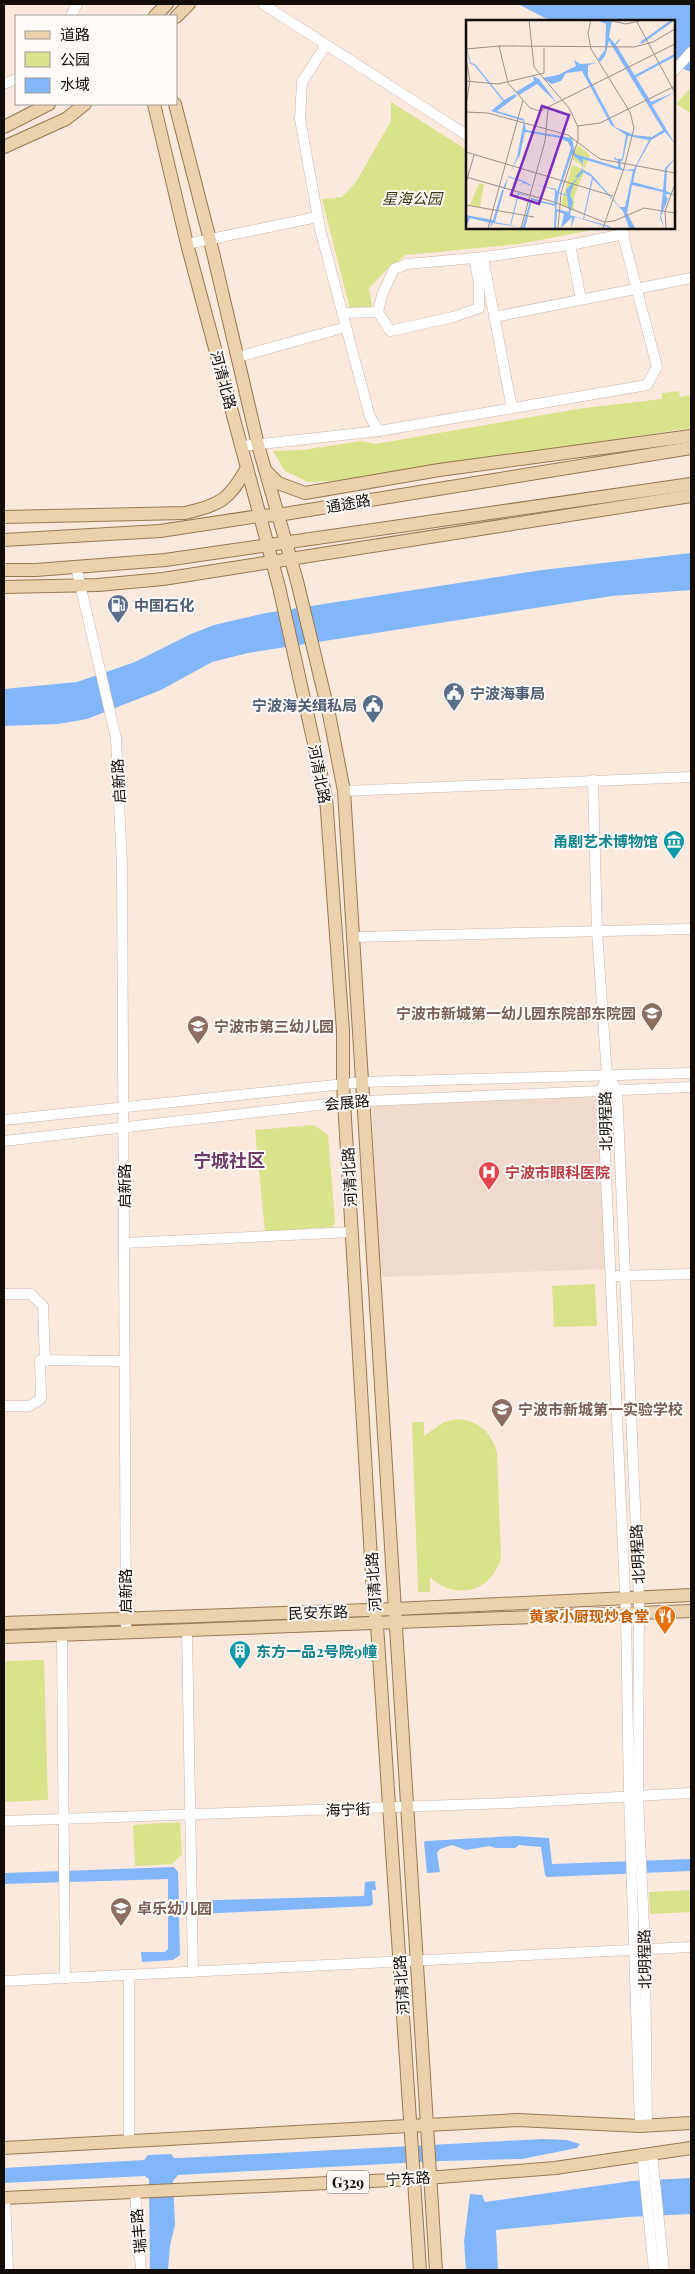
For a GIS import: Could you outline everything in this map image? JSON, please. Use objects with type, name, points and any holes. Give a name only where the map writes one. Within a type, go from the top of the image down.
[{"type":"main road","points":[[156,15],[167,4]]},
{"type":"main road","points":[[178,16],[189,4]]},
{"type":"main road","points":[[4,127],[48,105]]},
{"type":"main road","points":[[4,147],[66,120],[84,105]]},
{"type":"main road","name":"河清北路","points":[[154,105],[188,244],[259,516],[280,587],[326,797],[343,1031],[343,1084],[374,1610],[377,1625],[420,2270]]},
{"type":"main road","name":"河清北路","points":[[174,105],[210,240],[258,445],[297,581],[311,646],[329,714],[344,791],[436,2270]]},
{"type":"main road","points":[[266,471],[278,482],[306,493],[439,470],[691,436]]},
{"type":"main road","name":"通途路","points":[[4,540],[160,531],[259,516],[278,515],[691,448]]},
{"type":"main road","points":[[4,517],[185,513],[214,506],[238,484],[247,468]]},
{"type":"main road","name":"通途路","points":[[4,570],[165,560],[691,484]]},
{"type":"main road","points":[[4,587],[79,586],[163,579],[691,496]]},
{"type":"main road","name":"民安东路","points":[[4,1623],[374,1610],[691,1595]]},
{"type":"main road","name":"民安东路","points":[[4,1637],[377,1625],[691,1611]]},
{"type":"main road","points":[[4,2148],[518,2120],[644,2126],[691,2123]]},
{"type":"main road","name":"宁东路","points":[[4,2198],[414,2178],[555,2168],[691,2148]]},
{"type":"street","points":[[263,4],[466,135]]},
{"type":"street","points":[[326,45],[302,82],[300,119],[318,217],[342,313],[370,417],[379,431]]},
{"type":"street","points":[[675,70],[691,52]]},
{"type":"street","points":[[188,244],[318,217]]},
{"type":"street","points":[[242,446],[379,431],[647,385],[657,367],[623,231],[570,245],[478,258],[407,264],[394,269],[382,295],[378,312],[390,331],[453,317],[479,308],[478,258]]},
{"type":"street","points":[[570,245],[581,299]]},
{"type":"street","points":[[478,258],[494,317],[512,408]]},
{"type":"street","points":[[494,317],[691,278]]},
{"type":"street","points":[[342,313],[378,312]]},
{"type":"street","points":[[238,356],[346,327]]},
{"type":"street","name":"启新路","points":[[76,567],[116,738],[122,865],[126,1633]]},
{"type":"street","points":[[344,791],[691,777]]},
{"type":"street","name":"北明程路","points":[[593,780],[597,931],[607,1076],[602,1089],[626,1598],[632,1614],[633,1796],[640,1949],[644,2126]]},
{"type":"street","points":[[354,937],[691,929]]},
{"type":"street","name":"会展路","points":[[4,1120],[363,1082],[691,1073]]},
{"type":"street","name":"北明程路","points":[[607,1076],[617,1089],[639,1598],[632,1614]]},
{"type":"street","name":"会展路","points":[[4,1141],[344,1102],[602,1089],[691,1087]]},
{"type":"street","points":[[124,1244],[352,1232]]},
{"type":"street","points":[[611,1277],[691,1274]]},
{"type":"street","points":[[4,1294],[31,1294],[43,1306],[45,1361]]},
{"type":"street","points":[[4,1406],[29,1406],[41,1399],[40,1360],[124,1360]]},
{"type":"street","points":[[187,1631],[193,1972]]},
{"type":"street","points":[[62,1635],[65,1978]]},
{"type":"street","name":"海宁街","points":[[4,1821],[389,1808],[691,1793]]},
{"type":"street","points":[[4,1980],[691,1947]]},
{"type":"street","points":[[128,1975],[129,2142]]},
{"type":"street","points":[[647,2153],[654,2270]]},
{"type":"street","points":[[647,2153],[664,2270]]},
{"type":"street","name":"瑞丰路","points":[[135,2192],[141,2270]]},
{"type":"street","points":[[4,2198],[8,2270]]},
{"type":"shaded area","name":"宁波市眼科医院","points":[[601,1096],[606,1269],[382,1277],[376,1214],[372,1106]]},
{"type":"green space","points":[[691,87],[691,113],[676,104]]},
{"type":"green space","name":"星海公园","points":[[391,102],[466,149],[466,229],[598,229],[519,244],[406,255],[385,271],[369,288],[372,306],[352,317],[322,199],[342,197],[356,182],[391,121]]},
{"type":"green space","points":[[679,391],[680,397],[691,395],[691,428],[333,481],[308,482],[285,471],[273,451],[302,450],[361,441],[375,444],[584,408],[662,399],[662,393]]},
{"type":"green space","points":[[314,1125],[328,1135],[335,1221],[333,1227],[265,1232],[255,1130]]},
{"type":"green space","points":[[595,1284],[597,1326],[554,1327],[552,1286]]},
{"type":"green space","points":[[458,1419],[472,1422],[484,1429],[495,1446],[497,1453],[501,1558],[490,1579],[472,1589],[450,1589],[430,1577],[430,1592],[418,1592],[412,1422],[424,1422],[424,1436],[444,1422]]},
{"type":"green space","points":[[44,1660],[48,1800],[4,1802],[4,1661]]},
{"type":"green space","points":[[180,1822],[182,1854],[172,1864],[135,1866],[133,1825]]},
{"type":"green space","points":[[691,1890],[691,1912],[650,1914],[649,1892]]},
{"type":"water","points":[[518,4],[691,4],[691,72],[675,65],[675,20],[553,20],[545,18]]},
{"type":"water","points":[[691,553],[691,590],[612,596],[248,653],[212,662],[161,690],[87,719],[58,724],[4,726],[4,689],[77,682],[135,662],[191,634],[214,625],[266,613],[542,570]]},
{"type":"water","points":[[516,1836],[549,1838],[552,1864],[691,1859],[691,1871],[547,1877],[545,1875],[541,1847],[519,1845],[515,1848],[496,1848],[489,1846],[466,1850],[452,1845],[440,1849],[437,1853],[440,1872],[427,1873],[424,1842],[426,1841]]},
{"type":"water","points":[[174,1867],[178,1872],[179,1901],[364,1896],[365,1882],[375,1881],[376,1890],[372,1890],[373,1904],[370,1906],[179,1915],[180,1955],[173,1960],[142,1962],[141,1952],[165,1952],[168,1949],[168,1879],[4,1884],[4,1873]]},
{"type":"water","points":[[543,2139],[567,2140],[580,2144],[577,2148],[522,2159],[441,2161],[178,2175],[173,2181],[175,2225],[170,2245],[168,2270],[150,2270],[149,2179],[145,2176],[4,2183],[4,2168],[144,2160],[148,2155],[171,2154],[174,2158],[180,2158]]},
{"type":"water","points":[[691,2178],[691,2214],[628,2217],[496,2230],[498,2270],[466,2270],[464,2241],[470,2194],[482,2195],[485,2202],[632,2181]]},
{"type":"place","name":"中国石化","points":[[118,624]]},
{"type":"place","name":"宁波海事局","points":[[454,712]]},
{"type":"place","name":"宁波海关缉私局","points":[[373,724]]},
{"type":"place","name":"甬剧艺术博物馆","points":[[674,860]]},
{"type":"place","name":"宁波市新城第一幼儿园东院部东院园","points":[[652,1032]]},
{"type":"place","name":"宁波市第三幼儿园","points":[[198,1045]]},
{"type":"place","name":"宁波市眼科医院","points":[[489,1191]]},
{"type":"place","name":"宁波市新城第一实验学校","points":[[502,1428]]},
{"type":"place","name":"黄家小厨现炒食堂","points":[[665,1635]]},
{"type":"place","name":"东方一品2号院9幢","points":[[240,1670]]},
{"type":"place","name":"卓乐幼儿园","points":[[121,1927]]},
{"type":"district","name":"宁城社区","points":[[229,1160]]}]
